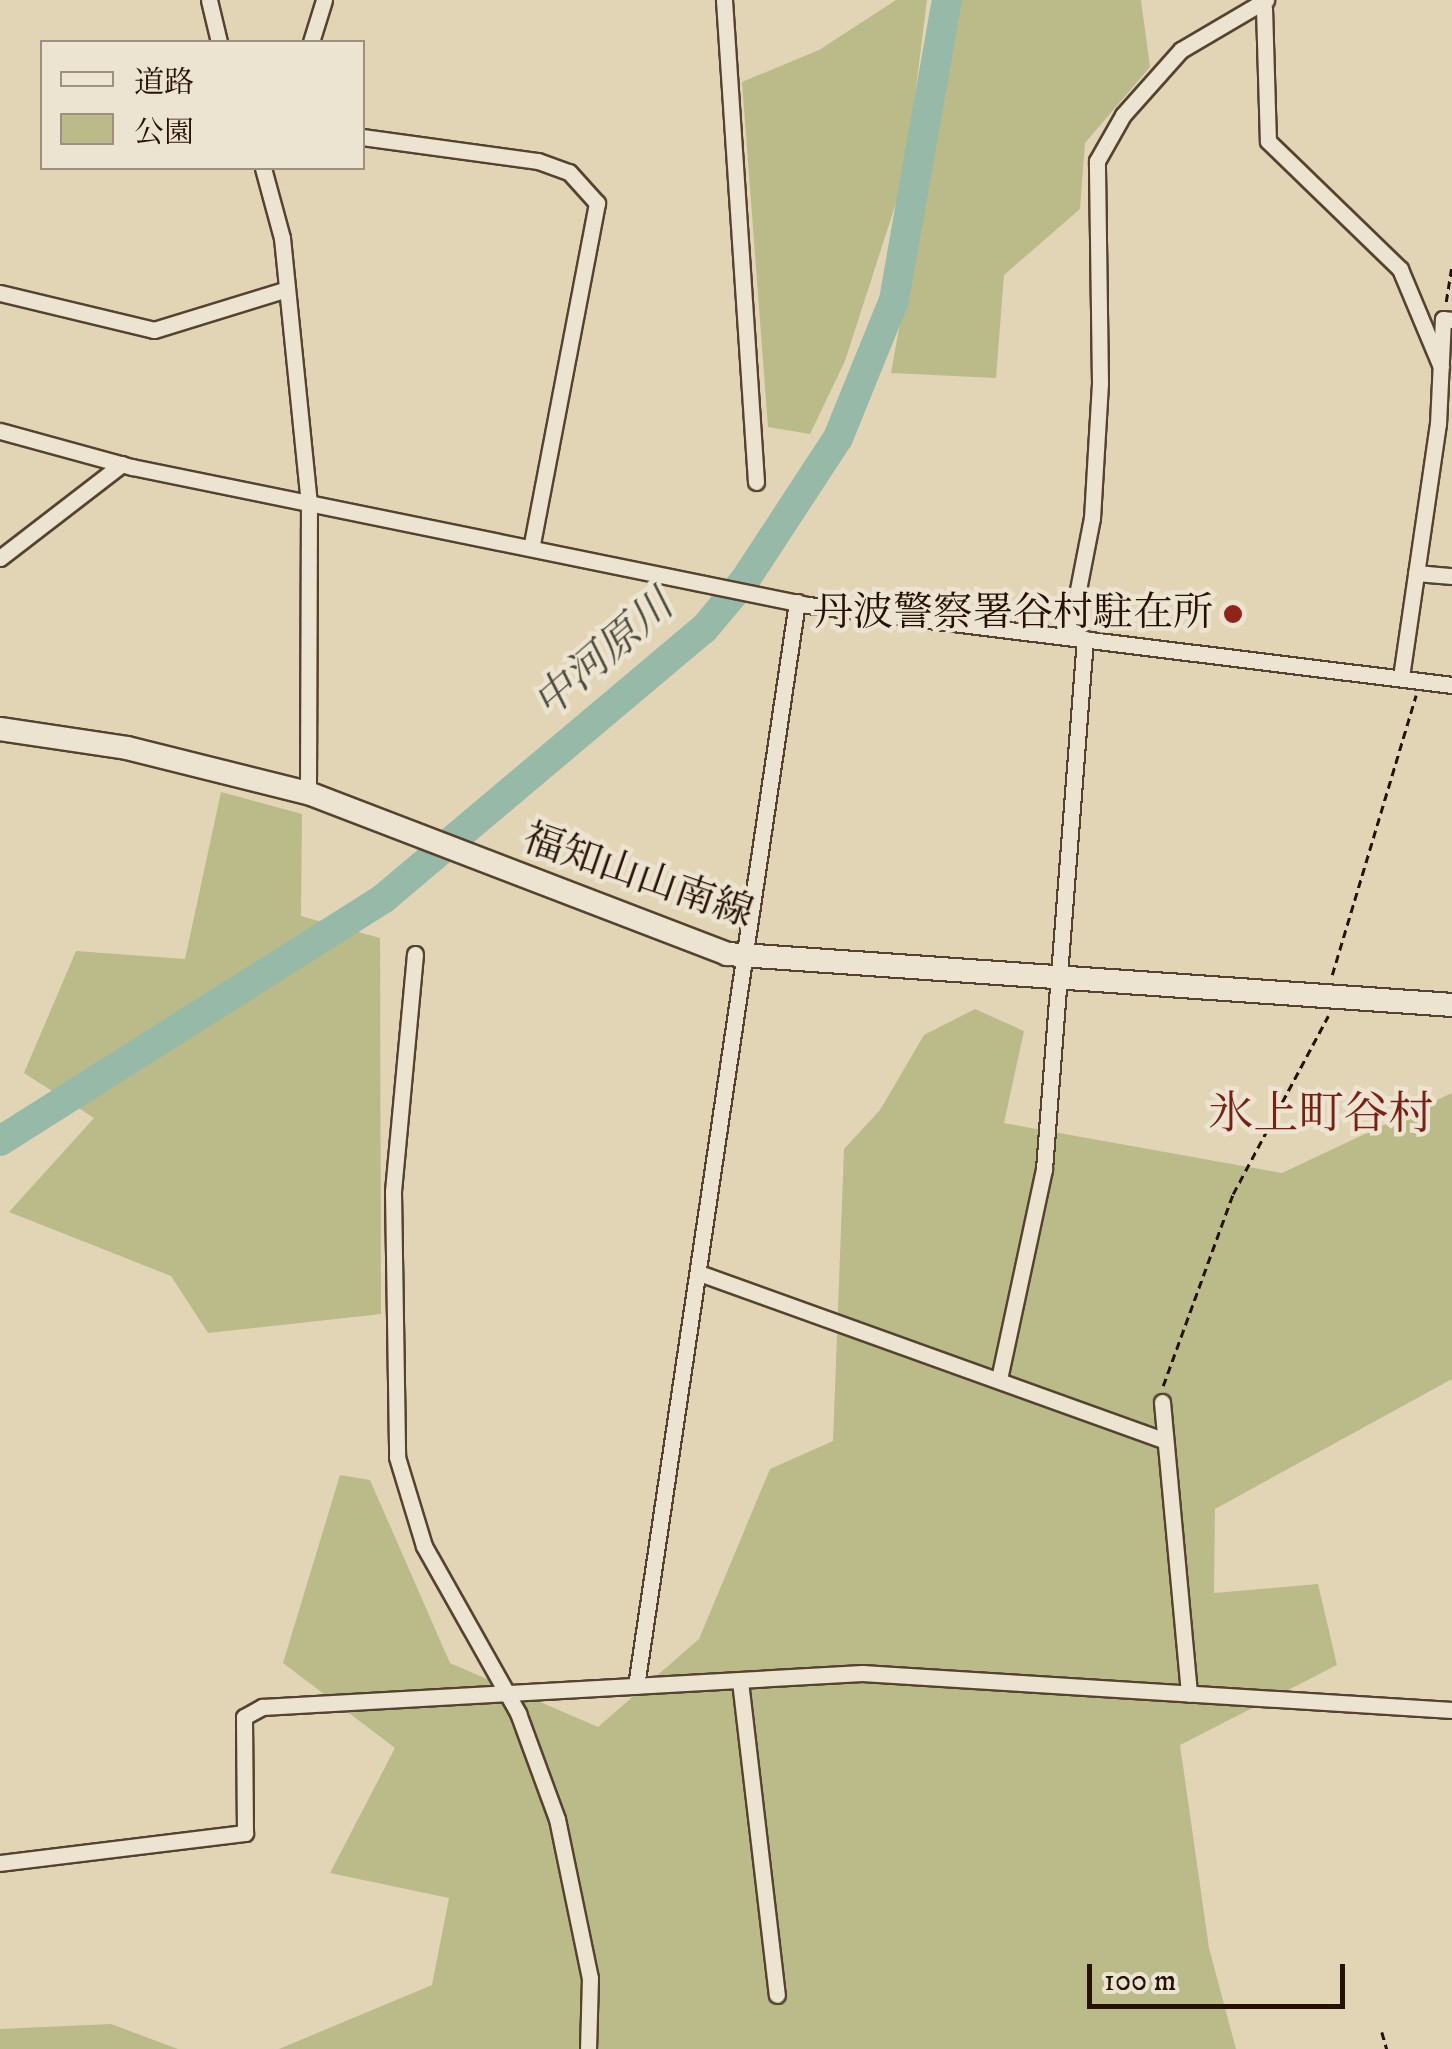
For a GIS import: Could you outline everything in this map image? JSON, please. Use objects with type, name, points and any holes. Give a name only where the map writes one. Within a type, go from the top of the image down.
[{"type":"main road","name":"福知山山南線","points":[[0,728],[127,748],[308,793],[502,871],[741,956],[1452,1004]]},
{"type":"street","points":[[209,0],[219,40]]},
{"type":"street","points":[[312,40],[324,0]]},
{"type":"street","points":[[724,0],[756,482]]},
{"type":"street","points":[[999,1379],[1038,1220],[1058,979],[1077,637],[1092,518],[1099,403],[1098,161],[1123,115],[1180,50],[1265,4],[1268,142],[1400,269],[1442,367],[1446,395],[1401,678]]},
{"type":"street","points":[[365,136],[538,162],[569,172],[597,203],[532,544]]},
{"type":"street","points":[[264,170],[287,289],[309,502],[308,793]]},
{"type":"street","points":[[0,293],[154,330],[287,289]]},
{"type":"street","points":[[1442,367],[1448,320]]},
{"type":"street","points":[[0,431],[122,464],[532,544],[797,602],[1452,685]]},
{"type":"street","points":[[0,558],[122,464]]},
{"type":"street","points":[[1416,573],[1452,576]]},
{"type":"street","points":[[636,1686],[702,1274],[741,956],[797,602]]},
{"type":"street","points":[[415,954],[393,1192],[397,1457],[424,1546],[506,1692],[570,1871],[590,1978],[588,2049]]},
{"type":"street","points":[[702,1274],[1163,1440]]},
{"type":"street","points":[[1162,1402],[1190,1694]]},
{"type":"street","points":[[0,1863],[245,1833],[244,1718],[262,1707],[862,1674],[1452,1710]]},
{"type":"street","points":[[740,1681],[776,1995]]},
{"type":"path","points":[[1448,320],[1452,264]]},
{"type":"path","points":[[1162,1402],[1164,1371],[1233,1194],[1331,996],[1420,680]]},
{"type":"path","points":[[1382,2032],[1388,2049]]},
{"type":"green space","points":[[896,0],[927,0],[905,175],[845,361],[810,434],[768,427],[742,82],[819,50]]},
{"type":"green space","points":[[958,0],[1141,0],[1150,67],[1085,143],[1080,209],[1004,275],[996,378],[891,373]]},
{"type":"green space","points":[[221,792],[302,814],[301,916],[380,938],[381,1314],[208,1333],[171,1276],[9,1212],[94,1118],[24,1073],[76,951],[185,959]]},
{"type":"green space","points":[[975,1009],[1024,1031],[1004,1123],[1282,1173],[1452,1093],[1452,1379],[1215,1509],[1214,1593],[1318,1584],[1337,1665],[1180,1745],[1209,1948],[1236,2049],[279,2049],[432,1985],[449,1898],[330,1873],[395,1748],[283,1663],[340,1475],[370,1480],[450,1663],[598,1727],[699,1639],[770,1469],[833,1441],[844,1149],[880,1110],[924,1035]]},
{"type":"green space","points":[[111,2024],[178,2049],[0,2049],[0,2029]]},
{"type":"waterway","name":"中河原川","points":[[0,1141],[384,898],[704,629],[745,580],[838,438],[894,300],[947,0]]},
{"type":"place","name":"丹波警察署谷村駐在所","points":[[1233,614]]},
{"type":"district","name":"氷上町谷村","points":[[1321,1116]]}]
